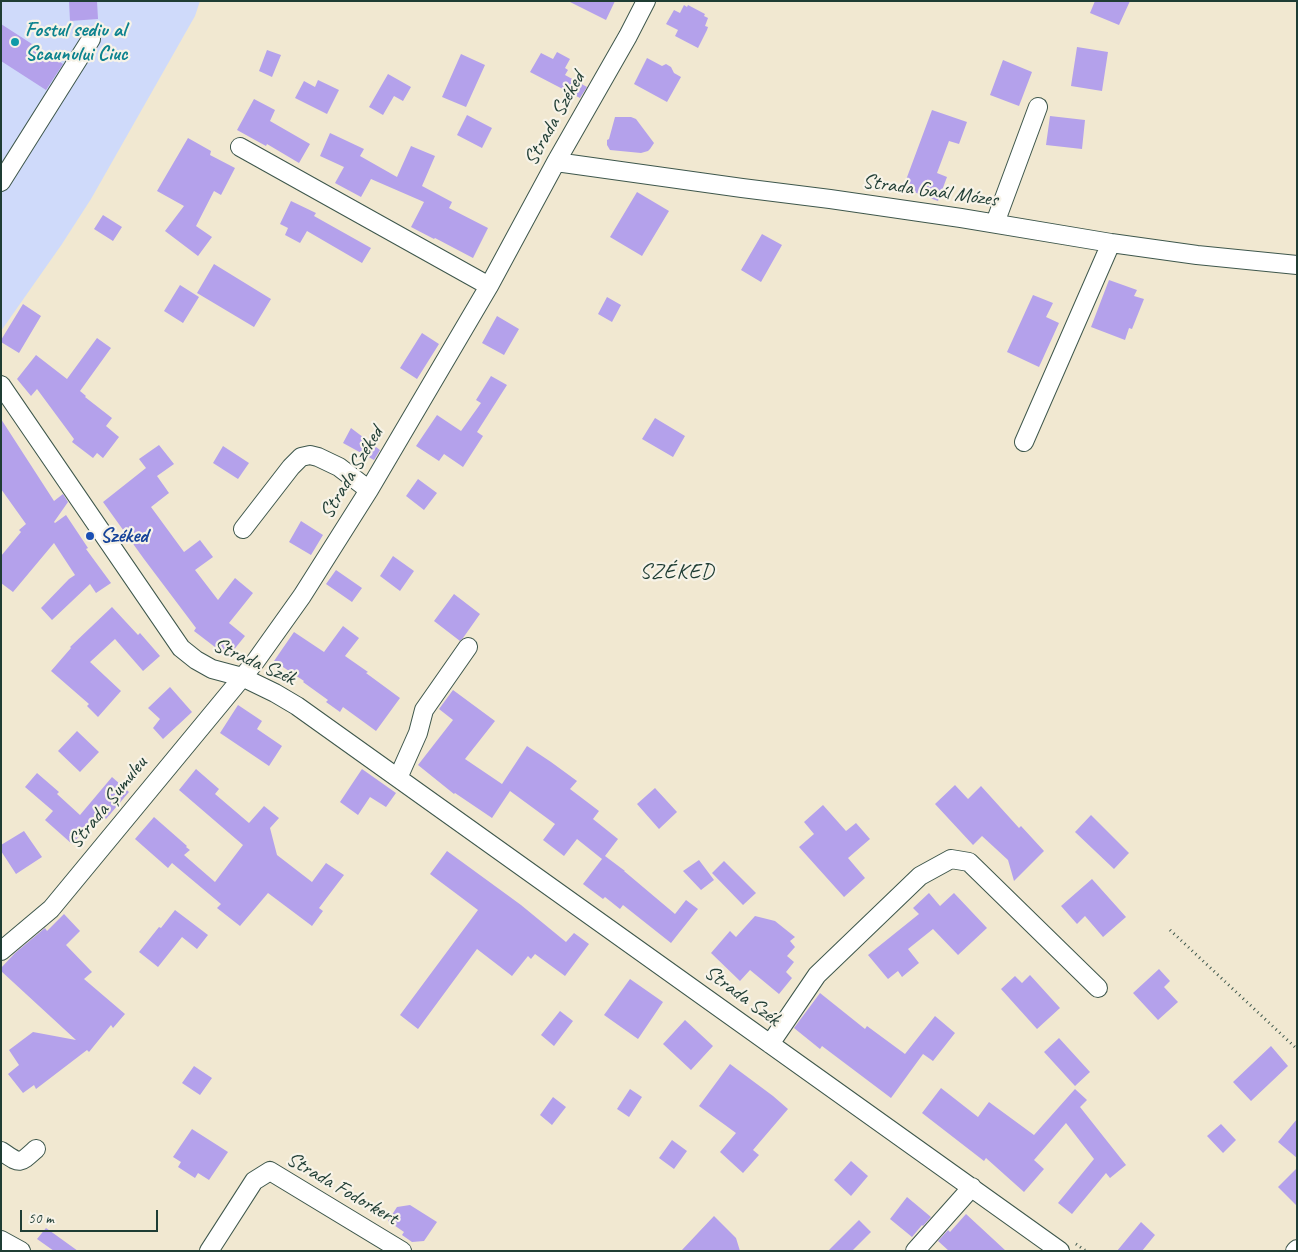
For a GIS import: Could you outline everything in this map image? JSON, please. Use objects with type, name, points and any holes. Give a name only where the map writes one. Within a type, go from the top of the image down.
[{"type":"street","name":"Strada Széked","points":[[242,676],[255,662],[302,596],[369,490],[489,286],[646,1]]},
{"type":"street","points":[[1,182],[92,39]]},
{"type":"street","points":[[995,224],[1038,107]]},
{"type":"street","points":[[240,147],[489,286]]},
{"type":"street","name":"Strada Gaál Mózes","points":[[556,162],[830,199],[1111,243],[1198,255],[1297,265]]},
{"type":"street","points":[[1024,442],[1111,243]]},
{"type":"street","name":"Strada Szék","points":[[1,386],[181,648],[196,660],[212,669],[242,676],[297,706],[1060,1251]]},
{"type":"street","points":[[243,530],[291,467],[302,457],[310,455],[318,457],[339,467],[369,490]]},
{"type":"street","points":[[398,778],[418,733],[424,710],[468,647]]},
{"type":"street","name":"Strada Șumuleu","points":[[1,951],[51,909],[242,676]]},
{"type":"street","points":[[770,1044],[816,975],[920,876],[951,859],[969,862],[1098,988]]},
{"type":"street","points":[[1,1151],[17,1161],[24,1161],[36,1150]]},
{"type":"street","name":"Strada Fodorkert","points":[[209,1251],[254,1181],[270,1171],[402,1251]]},
{"type":"street","points":[[915,1251],[972,1187]]},
{"type":"street","points":[[1,1240],[21,1251]]},
{"type":"path","points":[[1170,930],[1297,1049]]},
{"type":"shaded area","points":[[200,1],[195,16],[91,199],[1,331],[1,2]]},
{"type":"building","points":[[69,1],[97,1],[98,19],[70,21]]},
{"type":"building","points":[[568,1],[615,1],[606,20]]},
{"type":"building","points":[[1095,1],[1130,1],[1119,25],[1090,13]]},
{"type":"building","points":[[684,5],[687,7],[688,5],[705,14],[704,16],[708,18],[705,26],[708,27],[707,30],[698,48],[675,36],[678,30],[666,24],[674,10],[680,13]]},
{"type":"building","name":"Fostul sediu al Scaunului Ciuc","points":[[1,24],[63,64],[46,90],[1,61]]},
{"type":"building","points":[[1077,47],[1108,52],[1102,91],[1071,86]]},
{"type":"building","points":[[267,50],[281,55],[272,77],[259,71]]},
{"type":"building","points":[[557,52],[570,59],[565,68],[568,70],[565,75],[587,87],[580,98],[530,72],[541,53],[553,59]]},
{"type":"building","points":[[461,54],[485,65],[466,107],[442,97]]},
{"type":"building","points":[[647,58],[662,66],[666,64],[671,67],[674,73],[681,77],[667,102],[634,84]]},
{"type":"building","points":[[1003,60],[1032,72],[1019,106],[990,95]]},
{"type":"building","points":[[388,74],[411,87],[403,101],[394,96],[383,115],[369,107]]},
{"type":"building","points":[[318,80],[339,90],[327,114],[295,98],[304,81],[315,87]]},
{"type":"building","points":[[254,99],[275,110],[270,121],[310,144],[299,163],[267,144],[266,146],[237,130]]},
{"type":"building","points":[[932,110],[967,122],[959,144],[949,141],[937,173],[947,177],[938,201],[903,188]]},
{"type":"building","points":[[467,115],[492,128],[482,148],[457,135]]},
{"type":"building","points":[[1050,116],[1085,120],[1082,149],[1046,145]]},
{"type":"building","points":[[615,117],[631,117],[636,119],[654,143],[650,149],[641,153],[610,150],[607,140],[609,139]]},
{"type":"building","points":[[330,133],[364,149],[360,156],[397,177],[411,146],[435,156],[422,186],[452,202],[449,208],[488,228],[473,258],[411,227],[424,202],[371,179],[361,197],[335,183],[344,167],[320,156]]},
{"type":"building","points":[[188,138],[211,151],[210,155],[235,168],[221,195],[214,191],[196,226],[212,237],[198,256],[165,231],[184,206],[157,191]]},
{"type":"building","points":[[637,192],[669,211],[642,256],[610,237]]},
{"type":"building","points":[[291,201],[316,213],[314,216],[371,248],[362,263],[307,231],[300,243],[285,235],[288,228],[280,224]]},
{"type":"building","points":[[103,215],[122,227],[113,241],[94,229]]},
{"type":"building","points":[[762,234],[782,245],[761,282],[741,270]]},
{"type":"building","points":[[214,264],[271,299],[254,327],[197,293]]},
{"type":"building","points":[[1109,280],[1137,290],[1134,296],[1144,299],[1132,329],[1129,328],[1125,340],[1091,327]]},
{"type":"building","points":[[180,285],[199,297],[183,323],[164,311]]},
{"type":"building","points":[[1033,295],[1053,303],[1046,317],[1059,323],[1039,367],[1007,352]]},
{"type":"building","points":[[607,297],[621,305],[612,322],[598,314]]},
{"type":"building","points":[[23,304],[41,316],[19,353],[1,342],[1,340]]},
{"type":"building","points":[[497,316],[519,329],[504,355],[482,343]]},
{"type":"building","points":[[422,333],[439,344],[417,379],[400,368]]},
{"type":"building","points":[[97,338],[111,348],[80,391],[112,418],[106,426],[119,437],[103,458],[97,453],[93,458],[72,442],[74,439],[37,389],[31,396],[17,379],[36,355],[67,379]]},
{"type":"building","points":[[491,376],[507,385],[477,432],[483,436],[463,467],[444,454],[439,461],[416,446],[437,415],[461,431],[481,403],[476,400]]},
{"type":"building","points":[[655,418],[685,436],[673,457],[642,439]]},
{"type":"building","points":[[1,419],[54,501],[63,494],[68,502],[54,522],[66,515],[88,548],[86,549],[111,583],[96,593],[90,584],[52,620],[41,608],[75,575],[54,543],[13,592],[1,583],[1,556],[21,532],[19,530],[26,524],[1,489]]},
{"type":"building","points":[[351,428],[380,450],[374,460],[343,443]]},
{"type":"building","points":[[159,445],[174,464],[157,476],[169,493],[151,507],[184,552],[200,540],[213,557],[195,570],[218,600],[235,578],[253,593],[229,623],[245,636],[228,657],[194,631],[196,628],[103,502],[146,468],[139,459]]},
{"type":"building","points":[[223,446],[249,463],[238,479],[213,463]]},
{"type":"building","points":[[418,479],[437,493],[424,510],[406,496]]},
{"type":"building","points":[[301,521],[323,535],[311,555],[289,542]]},
{"type":"building","points":[[393,556],[414,571],[400,591],[380,576]]},
{"type":"building","points":[[336,570],[362,588],[352,602],[326,584]]},
{"type":"building","points":[[454,594],[480,614],[460,641],[434,621]]},
{"type":"building","points":[[112,607],[138,635],[140,633],[160,656],[143,671],[115,639],[90,662],[121,691],[98,717],[87,706],[89,704],[51,671],[70,647]]},
{"type":"building","points":[[343,626],[359,638],[345,656],[400,698],[376,731],[343,707],[340,712],[326,702],[328,700],[304,681],[274,661],[294,632],[324,652]]},
{"type":"building","points":[[170,687],[192,712],[163,739],[153,728],[160,719],[148,708]]},
{"type":"building","points":[[453,690],[495,721],[465,759],[502,784],[527,746],[577,781],[570,789],[599,811],[593,819],[618,839],[605,856],[675,914],[686,900],[698,909],[671,943],[623,905],[620,909],[605,897],[603,899],[583,884],[602,859],[577,839],[564,856],[543,840],[555,824],[510,791],[492,818],[454,794],[418,765],[453,720],[439,709]]},
{"type":"building","points":[[238,705],[262,721],[257,729],[282,746],[269,766],[220,733]]},
{"type":"building","points":[[77,731],[99,752],[80,772],[58,751]]},
{"type":"building","points":[[196,769],[219,789],[215,794],[249,823],[264,806],[279,818],[270,828],[277,855],[312,882],[326,863],[344,875],[319,908],[323,911],[312,926],[268,893],[240,926],[217,908],[221,904],[172,863],[168,868],[135,839],[154,817],[187,846],[190,850],[184,855],[215,882],[243,845],[179,790]]},
{"type":"building","points":[[362,769],[396,793],[386,807],[370,797],[358,815],[340,802]]},
{"type":"building","points":[[37,773],[59,792],[57,794],[80,815],[112,777],[129,792],[106,819],[100,814],[72,844],[45,820],[53,811],[25,787]]},
{"type":"building","points":[[955,785],[968,799],[981,786],[1019,828],[1021,826],[1044,851],[1014,881],[1008,860],[982,836],[973,845],[935,804]]},
{"type":"building","points":[[655,788],[677,812],[659,829],[637,804]]},
{"type":"building","points":[[823,805],[846,831],[856,823],[870,839],[848,858],[865,878],[844,897],[799,847],[814,834],[804,822]]},
{"type":"building","points":[[1091,815],[1129,853],[1114,869],[1075,832]]},
{"type":"building","points":[[24,831],[42,857],[16,874],[1,851],[1,845]]},
{"type":"building","points":[[447,851],[521,905],[566,942],[574,933],[589,944],[565,976],[535,954],[531,959],[528,956],[512,976],[477,949],[418,1029],[400,1015],[478,910],[430,874]]},
{"type":"building","points":[[699,860],[714,880],[701,890],[683,871]]},
{"type":"building","points":[[724,861],[756,893],[743,905],[712,873]]},
{"type":"building","points":[[1092,879],[1126,917],[1103,937],[1085,916],[1077,924],[1061,906]]},
{"type":"building","points":[[929,893],[940,906],[954,893],[987,928],[958,955],[933,929],[908,949],[919,963],[902,977],[898,971],[888,979],[868,955],[919,914],[913,908]]},
{"type":"building","points":[[175,910],[208,935],[197,949],[182,937],[158,967],[139,952]]},
{"type":"building","points":[[64,914],[80,931],[66,945],[92,972],[84,979],[125,1014],[113,1028],[111,1025],[89,1052],[87,1050],[36,1089],[34,1085],[23,1093],[8,1074],[19,1065],[9,1050],[33,1032],[76,1040],[1,971],[1,968],[15,953],[45,928],[47,931]]},
{"type":"building","points":[[755,916],[775,921],[795,937],[790,941],[795,947],[787,956],[794,962],[786,972],[792,978],[779,994],[750,970],[740,981],[711,953],[730,931],[736,937]]},
{"type":"building","points":[[1159,969],[1170,981],[1164,987],[1178,1002],[1158,1020],[1133,993]]},
{"type":"building","points":[[1030,975],[1060,1008],[1037,1029],[1001,989],[1015,976],[1022,983]]},
{"type":"building","points":[[630,979],[663,1002],[638,1039],[604,1015]]},
{"type":"building","points":[[820,993],[865,1029],[867,1026],[905,1054],[935,1016],[955,1033],[933,1061],[923,1054],[891,1098],[822,1046],[820,1049],[794,1028]]},
{"type":"building","points":[[560,1011],[573,1021],[554,1046],[541,1035]]},
{"type":"building","points":[[685,1020],[713,1046],[691,1070],[663,1044]]},
{"type":"building","points":[[1059,1038],[1090,1072],[1075,1086],[1044,1052]]},
{"type":"building","points":[[1271,1046],[1288,1066],[1251,1101],[1233,1082]]},
{"type":"building","points":[[730,1064],[788,1109],[753,1150],[759,1155],[743,1173],[720,1152],[736,1133],[699,1106]]},
{"type":"building","points":[[194,1066],[212,1078],[200,1095],[182,1083]]},
{"type":"building","points":[[941,1088],[978,1117],[989,1102],[1034,1135],[1075,1089],[1087,1100],[1080,1107],[1126,1165],[1110,1178],[1106,1173],[1072,1214],[1058,1203],[1094,1159],[1066,1123],[1034,1160],[1044,1169],[1024,1192],[986,1158],[984,1161],[922,1113]]},
{"type":"building","points":[[630,1089],[642,1097],[629,1117],[617,1109]]},
{"type":"building","points":[[553,1097],[566,1107],[552,1125],[540,1115]]},
{"type":"building","points":[[1297,1119],[1297,1158],[1278,1142]]},
{"type":"building","points":[[1221,1124],[1236,1140],[1223,1153],[1207,1136]]},
{"type":"building","points":[[192,1129],[228,1152],[209,1180],[198,1173],[195,1178],[178,1167],[181,1162],[173,1157]]},
{"type":"building","points":[[672,1140],[687,1151],[674,1169],[659,1158]]},
{"type":"building","points":[[851,1161],[868,1176],[851,1196],[834,1180]]},
{"type":"building","points":[[1297,1168],[1297,1206],[1278,1187]]},
{"type":"building","points":[[907,1197],[931,1217],[912,1237],[890,1219]]},
{"type":"building","points":[[410,1205],[437,1222],[424,1241],[412,1242],[402,1235],[404,1232],[388,1221],[397,1207]]},
{"type":"building","points":[[966,1214],[1006,1251],[949,1251],[938,1241],[948,1230],[950,1232]]},
{"type":"building","points":[[714,1216],[736,1238],[740,1251],[681,1251]]},
{"type":"building","points":[[859,1220],[871,1232],[852,1251],[828,1251]]},
{"type":"building","points":[[1141,1222],[1155,1235],[1142,1251],[1117,1251]]},
{"type":"building","points":[[46,1228],[78,1251],[54,1251],[37,1239]]},
{"type":"place","name":"Fostul sediu al Scaunului Ciuc","points":[[15,42]]},
{"type":"place","name":"Széked","points":[[90,536]]},
{"type":"district","name":"SZÉKED","points":[[677,572]]}]
